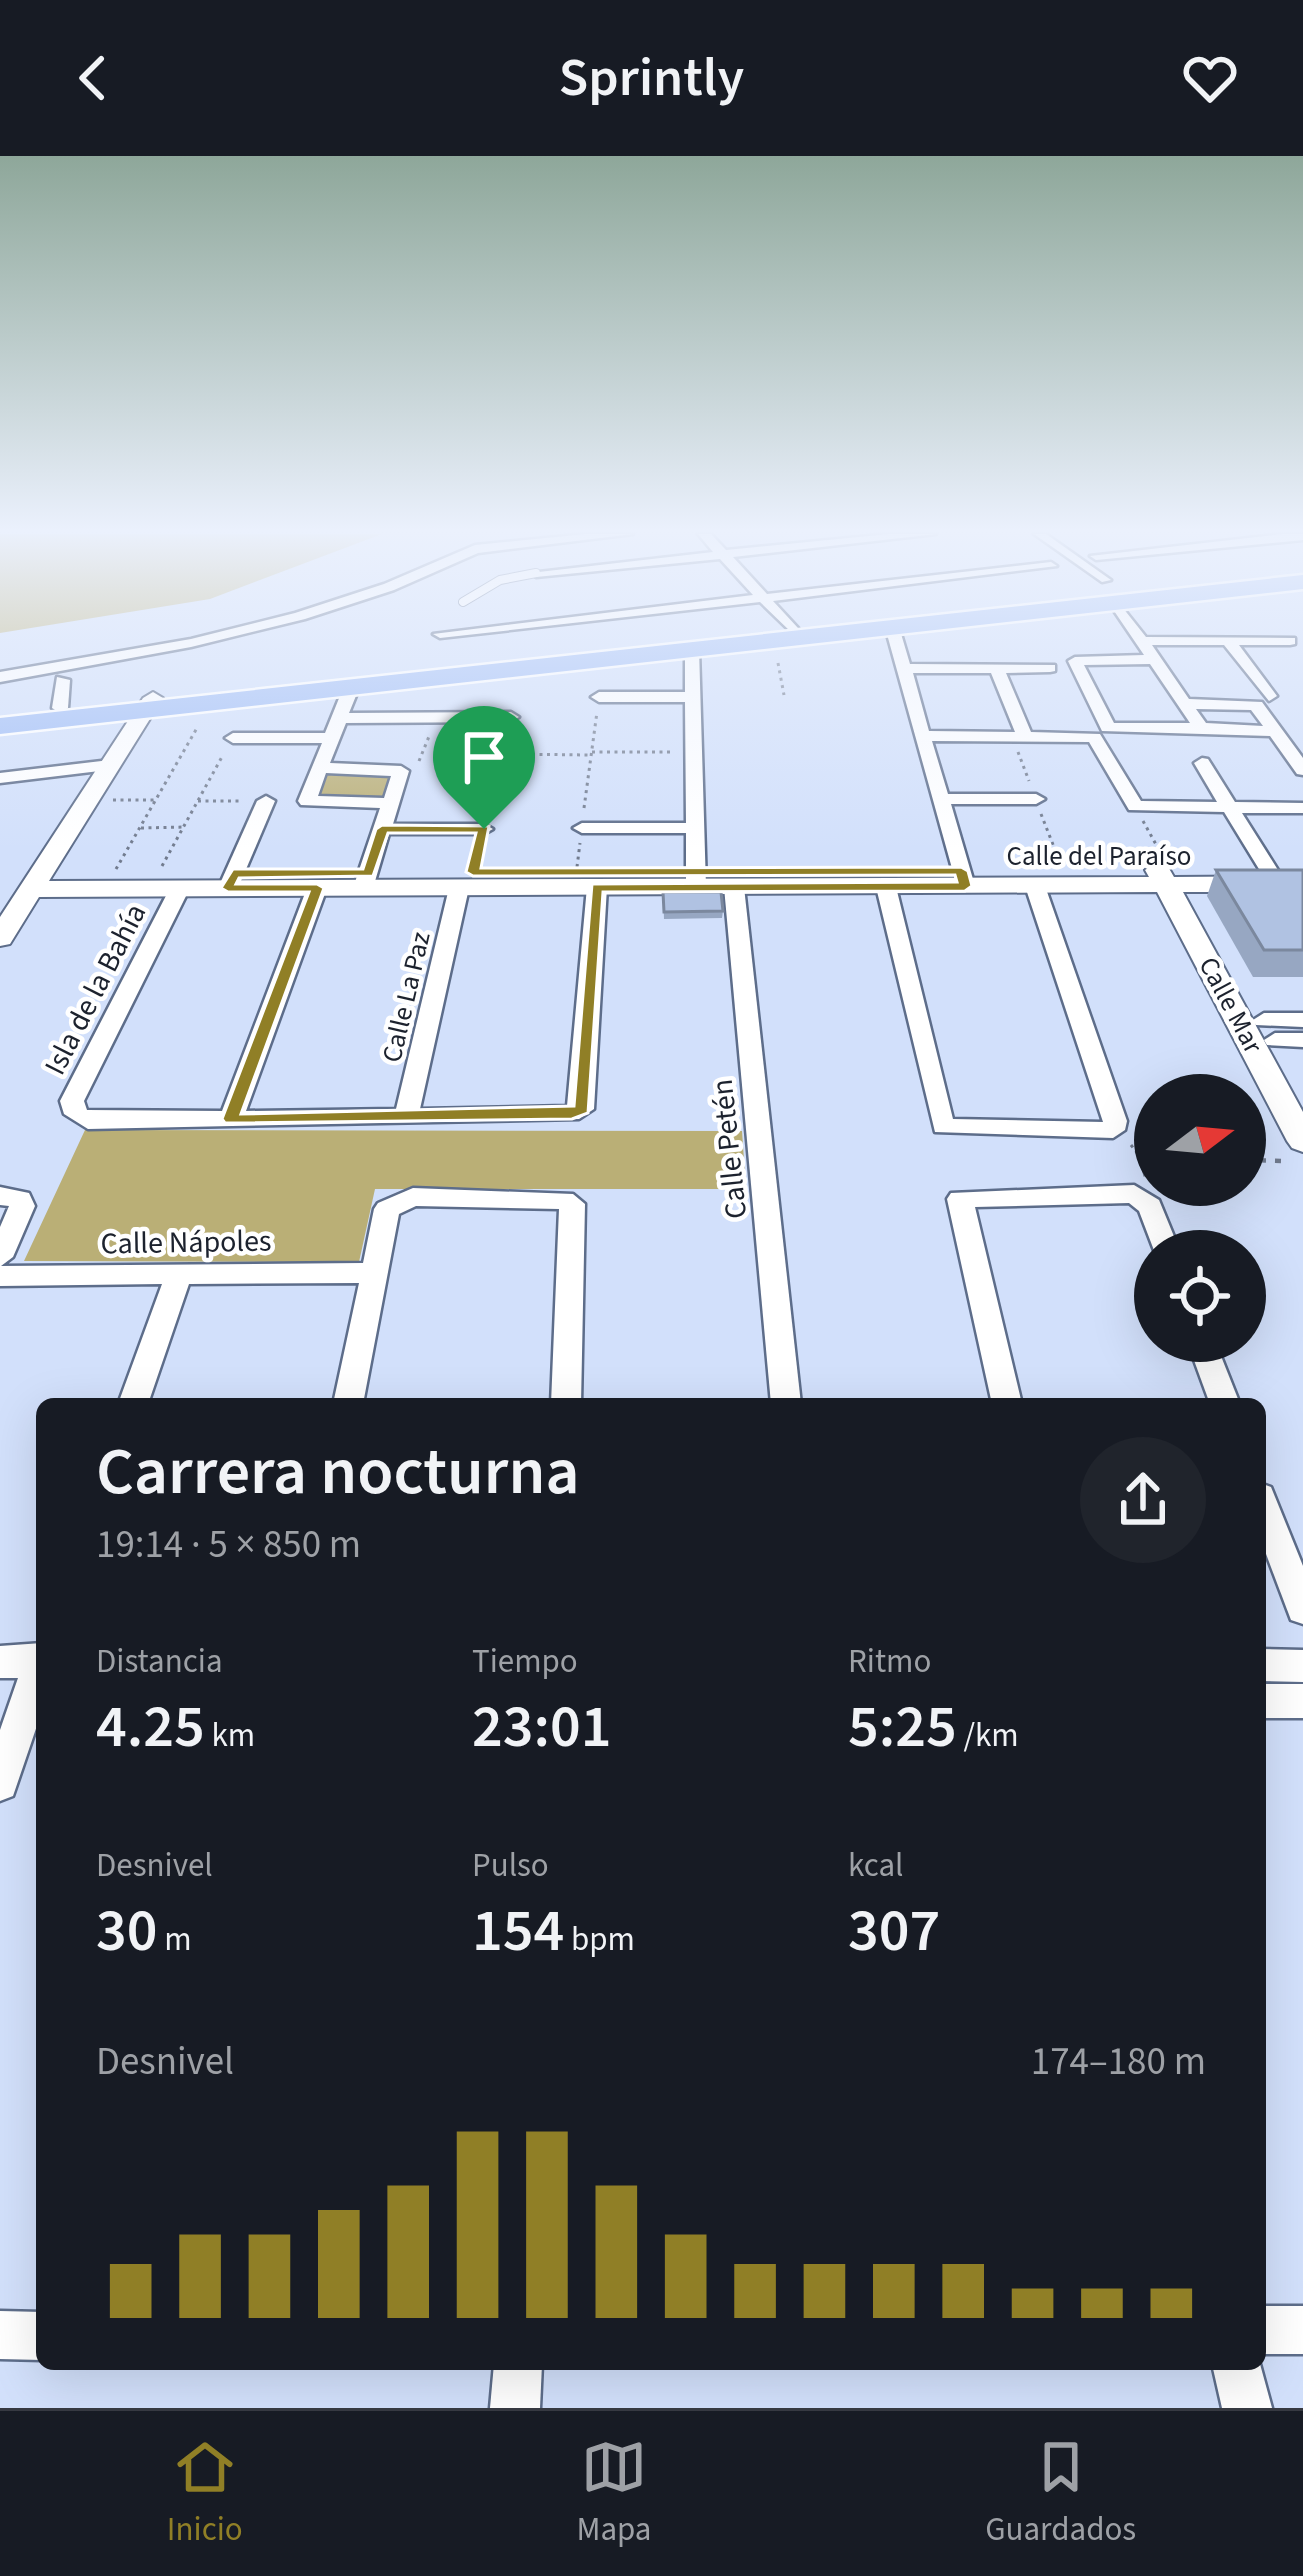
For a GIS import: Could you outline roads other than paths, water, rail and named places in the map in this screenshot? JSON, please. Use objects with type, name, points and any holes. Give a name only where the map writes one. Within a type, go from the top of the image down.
[{"type":"main road","points":[[0,726],[149,704],[737,639]]},
{"type":"main road","points":[[0,715],[61,694],[149,704],[212,702],[752,639]]},
{"type":"street","points":[[0,677],[209,639]]},
{"type":"street","points":[[895,639],[963,879]]},
{"type":"street","points":[[1143,641],[1290,641]]},
{"type":"street","points":[[1143,641],[1203,729]]},
{"type":"street","points":[[1228,641],[1263,700],[1275,731],[1303,770]]},
{"type":"street","points":[[692,649],[696,879]]},
{"type":"street","points":[[1155,658],[1075,658],[1101,732],[1135,806],[1303,808]]},
{"type":"street","points":[[997,668],[1025,736]]},
{"type":"street","points":[[903,669],[1050,668]]},
{"type":"street","points":[[352,686],[307,801],[390,803]]},
{"type":"street","points":[[599,697],[692,697]]},
{"type":"street","points":[[1185,704],[1263,700]]},
{"type":"street","points":[[0,938],[149,704]]},
{"type":"street","points":[[339,718],[511,717]]},
{"type":"street","points":[[922,736],[1275,731]]},
{"type":"street","points":[[233,738],[331,738]]},
{"type":"street","points":[[1202,763],[1269,869]]},
{"type":"street","points":[[0,778],[110,766]]},
{"type":"street","points":[[318,768],[398,769],[366,880]]},
{"type":"street","points":[[940,799],[1036,799]]},
{"type":"street","points":[[231,881],[266,801]]},
{"type":"street","points":[[581,828],[695,828]]},
{"type":"street","points":[[382,829],[484,829]]},
{"type":"street","name":"Calle del Paraíso","points":[[696,879],[734,887],[886,887],[963,879],[1036,886],[1303,869]]},
{"type":"street","name":"Calle del Paraíso","points":[[36,882],[113,874],[169,881]]},
{"type":"street","name":"Calle del Paraíso","points":[[36,882],[1175,878],[1303,884]]},
{"type":"street","name":"Calle Mar","points":[[1175,878],[1280,1033],[1303,1091]]},
{"type":"street","name":"Calle Mar","points":[[1175,878],[1302,1142]]},
{"type":"street","name":"Calle del Paraíso","points":[[231,881],[317,888],[366,880],[459,888],[586,880]]},
{"type":"street","name":"Isla de la Bahía","points":[[169,881],[72,1101],[76,1114],[88,1121],[572,1114],[582,1109],[586,880]]},
{"type":"street","points":[[886,887],[943,1127],[1113,1130],[1115,1121],[1036,886]]},
{"type":"street","name":"Calle Petén","points":[[734,887],[785,1398]]},
{"type":"street","points":[[231,1119],[317,888]]},
{"type":"street","name":"Calle La Paz","points":[[406,1118],[459,888]]},
{"type":"street","points":[[1280,1033],[1303,1020]]},
{"type":"street","points":[[1006,1398],[960,1199],[1139,1196],[1150,1206],[1159,1230]]},
{"type":"street","points":[[0,1257],[22,1206],[10,1197]]},
{"type":"street","points":[[349,1398],[387,1209],[398,1200],[564,1200],[572,1204],[566,1398]]},
{"type":"street","name":"Calle Nápoles","points":[[0,1276],[373,1273]]},
{"type":"street","points":[[135,1398],[179,1275]]},
{"type":"street","points":[[1209,1362],[1223,1398]]},
{"type":"street","points":[[1266,1512],[1303,1609]]},
{"type":"street","points":[[0,1662],[36,1661]]},
{"type":"street","points":[[1266,1665],[1303,1666]]},
{"type":"street","points":[[0,1783],[36,1675]]},
{"type":"street","points":[[1266,1701],[1303,1701]]},
{"type":"street","points":[[1266,2330],[1303,2330]]},
{"type":"street","points":[[0,2335],[36,2336]]},
{"type":"street","points":[[515,2408],[518,2370]]},
{"type":"street","points":[[1238,2370],[1247,2408]]}]
